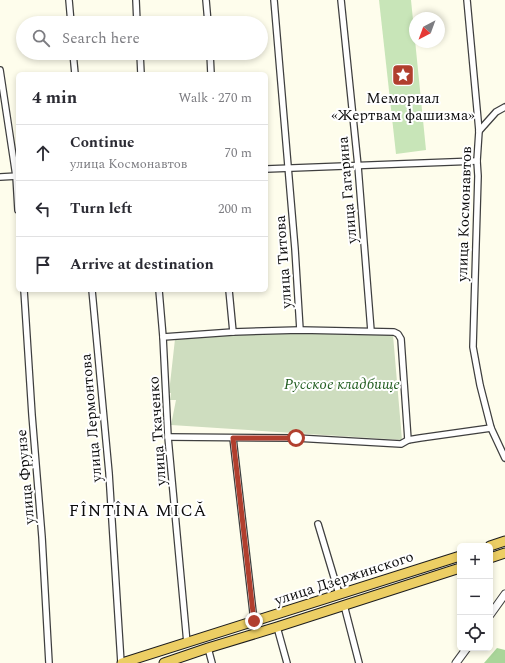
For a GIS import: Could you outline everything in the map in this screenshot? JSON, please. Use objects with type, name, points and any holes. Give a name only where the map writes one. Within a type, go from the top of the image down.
[{"type":"highway","points":[[493,545],[505,541]]},
{"type":"highway","points":[[493,557],[505,553]]},
{"type":"highway","name":"улица Дзержинского","points":[[122,663],[457,557]]},
{"type":"highway","name":"улица Дзержинского","points":[[164,663],[457,569]]},
{"type":"street","points":[[68,0],[70,16]]},
{"type":"street","points":[[136,0],[137,16]]},
{"type":"street","points":[[206,0],[207,16]]},
{"type":"street","name":"улица Титова","points":[[274,0],[295,249],[300,330]]},
{"type":"street","name":"улица Гагарина","points":[[341,0],[358,166],[372,331]]},
{"type":"street","name":"улица Космонавтов","points":[[467,0],[479,130],[473,347],[480,385],[492,428],[505,458]]},
{"type":"street","points":[[75,60],[76,72]]},
{"type":"street","points":[[140,60],[141,72]]},
{"type":"street","points":[[210,60],[211,72]]},
{"type":"street","points":[[0,70],[16,170]]},
{"type":"street","points":[[479,130],[496,112],[505,107]]},
{"type":"street","points":[[268,169],[477,161]]},
{"type":"street","points":[[0,177],[16,176]]},
{"type":"street","name":"улица Фрунзе","points":[[24,292],[42,538],[49,663]]},
{"type":"street","name":"улица Лермонтова","points":[[92,292],[109,473],[122,663]]},
{"type":"street","name":"улица Ткаченко","points":[[159,292],[168,438],[187,643]]},
{"type":"street","points":[[229,292],[233,332]]},
{"type":"street","points":[[163,337],[233,332],[300,330],[394,332],[398,334],[401,339],[408,440]]},
{"type":"street","points":[[168,438],[296,438],[401,444],[408,440],[492,428]]},
{"type":"street","points":[[233,438],[254,621]]},
{"type":"street","points":[[318,524],[339,594]]},
{"type":"street","points":[[493,611],[505,594]]},
{"type":"street","points":[[344,605],[359,663]]},
{"type":"street","points":[[277,627],[287,663]]},
{"type":"street","points":[[208,648],[212,663]]},
{"type":"street","points":[[456,663],[464,651]]},
{"type":"green space","name":"Мемориал «Жертвам фашизма»","points":[[379,0],[411,0],[412,12],[409,12],[409,48],[416,48],[426,150],[396,154]]},
{"type":"green space","name":"Русское кладбище","points":[[344,331],[393,335],[402,440],[171,425],[176,400],[170,400],[171,393],[169,393],[175,339],[290,332]]},
{"type":"green space","points":[[497,648],[505,650],[505,663],[484,663]]},
{"type":"place","name":"Мемориал «Жертвам фашизма»","points":[[403,75]]},
{"type":"district","name":"FÎNTÎNA MICĂ","points":[[138,510]]},
{"type":"route","points":[[254,621],[233,438],[296,438]]}]
